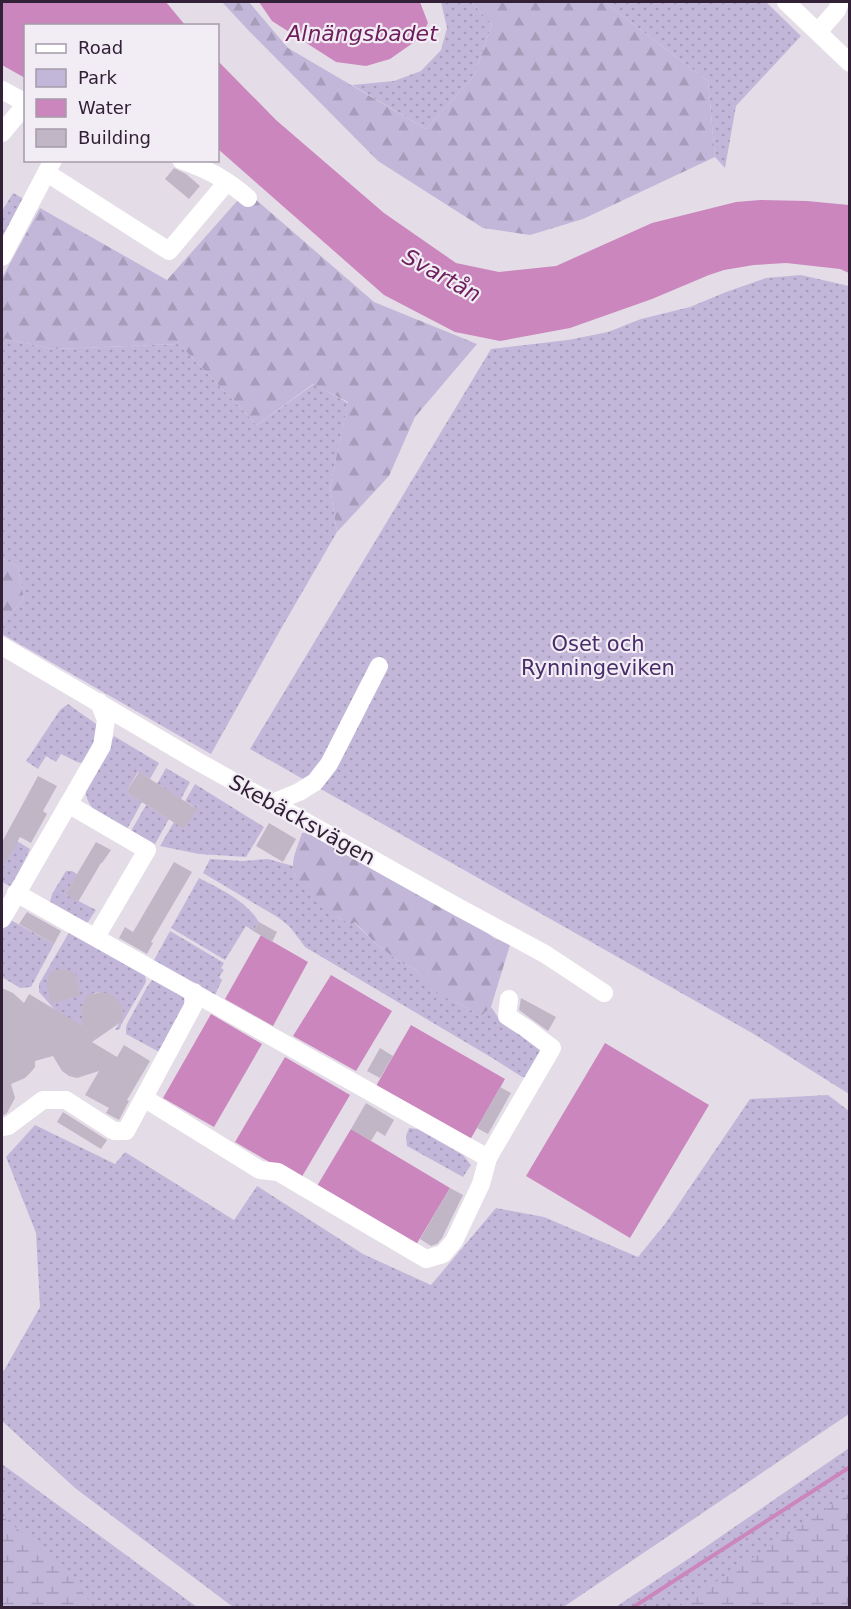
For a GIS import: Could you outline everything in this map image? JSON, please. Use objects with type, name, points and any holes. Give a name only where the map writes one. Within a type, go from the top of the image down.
[{"type":"street","points":[[786,2],[849,63]]},
{"type":"street","points":[[818,32],[837,10],[840,2]]},
{"type":"street","points":[[2,90],[24,103]]},
{"type":"street","points":[[2,133],[24,106]]},
{"type":"street","points":[[187,162],[227,182],[248,198]]},
{"type":"street","points":[[2,256],[50,167],[169,251],[227,182]]},
{"type":"street","name":"Skebäcksvägen","points":[[2,646],[197,761],[545,954],[604,993]]},
{"type":"street","points":[[272,803],[300,792],[315,782],[329,764],[379,666]]},
{"type":"street","points":[[2,919],[102,746],[106,720],[99,702]]},
{"type":"street","points":[[68,804],[147,850],[96,938]]},
{"type":"street","points":[[16,893],[488,1158]]},
{"type":"street","points":[[2,1127],[8,1126],[43,1100],[66,1100],[114,1131],[126,1131],[193,1006],[194,992]]},
{"type":"street","points":[[144,1098],[260,1170],[278,1172],[426,1259],[443,1254],[454,1242],[481,1184],[488,1158],[552,1048],[507,1016],[509,999]]},
{"type":"green space","points":[[222,2],[249,2],[288,48],[426,129],[474,76],[492,24],[471,2],[604,2],[708,81],[715,157],[583,219],[530,235],[483,228],[378,161]]},
{"type":"green space","points":[[441,2],[471,2],[492,24],[474,76],[426,129],[352,85],[394,81],[421,71],[441,50],[447,28]]},
{"type":"green space","points":[[604,2],[766,2],[801,36],[736,106],[725,168],[715,157],[708,81]]},
{"type":"green space","points":[[246,191],[374,302],[477,344],[415,417],[389,476],[337,532],[330,487],[348,402],[313,384],[257,425],[179,344],[53,349],[2,338],[2,278],[40,208],[167,280]]},
{"type":"green space","points":[[13,193],[24,199],[2,239],[2,211]]},
{"type":"green space","name":"Oset och Rynningeviken","points":[[801,275],[849,286],[849,1094],[752,1033],[250,749],[491,349],[568,340],[608,332],[641,319],[690,307],[766,278]]},
{"type":"green space","points":[[2,338],[53,349],[179,344],[257,425],[314,384],[348,403],[330,487],[337,532],[211,754],[2,634],[2,623],[24,599],[18,567],[2,558]]},
{"type":"green space","points":[[2,558],[18,567],[24,599],[2,623]]},
{"type":"green space","points":[[68,704],[99,726],[100,731],[82,763],[61,754],[56,762],[46,756],[38,769],[26,761],[60,710]]},
{"type":"green space","points":[[114,736],[159,763],[150,779],[138,772],[126,792],[142,802],[127,829],[94,810],[86,793],[86,787]]},
{"type":"green space","points":[[166,768],[190,782],[181,799],[157,784]]},
{"type":"green space","points":[[195,784],[264,827],[246,857],[199,854],[160,846],[174,822],[184,829],[196,808],[185,801]]},
{"type":"green space","points":[[146,805],[169,819],[155,844],[131,831]]},
{"type":"green space","points":[[310,832],[418,881],[494,938],[510,945],[491,1007],[480,1017],[471,1010],[434,992],[416,970],[400,962],[376,944],[355,922],[351,924],[335,915],[306,892],[299,883],[293,866],[302,833]]},
{"type":"green space","points":[[17,841],[30,849],[12,887],[2,882],[2,869]]},
{"type":"green space","points":[[210,859],[243,861],[268,859],[293,866],[295,876],[340,919],[354,922],[376,944],[400,962],[416,970],[435,992],[480,1017],[491,1007],[498,1017],[538,1046],[542,1053],[529,1077],[522,1077],[305,947],[290,927],[279,918],[203,873]]},
{"type":"green space","points":[[66,871],[77,874],[65,894],[96,910],[88,922],[82,922],[50,902],[52,894]]},
{"type":"green space","points":[[199,878],[240,902],[259,922],[253,931],[246,926],[225,960],[171,928]]},
{"type":"green space","points":[[9,919],[54,944],[31,987],[20,988],[2,977],[2,931]]},
{"type":"green space","points":[[170,931],[224,963],[221,968],[224,970],[219,977],[222,980],[215,995],[153,962]]},
{"type":"green space","points":[[71,932],[145,972],[146,982],[120,1029],[115,1030],[121,1019],[121,1006],[105,994],[94,993],[85,1001],[84,1027],[55,1010],[39,992],[39,984]]},
{"type":"green space","points":[[152,980],[181,992],[186,1003],[161,1053],[126,1034],[128,1022]]},
{"type":"green space","points":[[828,1095],[849,1111],[849,1414],[562,1608],[233,1607],[75,1488],[2,1421],[2,1374],[40,1307],[36,1233],[6,1157],[35,1125],[115,1164],[125,1152],[234,1220],[257,1186],[363,1254],[431,1285],[496,1208],[544,1217],[638,1257],[665,1224],[750,1099]]},
{"type":"green space","points":[[409,1128],[418,1129],[463,1155],[471,1165],[463,1177],[407,1146],[406,1136]]},
{"type":"green space","points":[[849,1448],[849,1607],[614,1608],[691,1557]]},
{"type":"green space","points":[[2,1464],[197,1607],[2,1607]]},
{"type":"green space","points":[[849,1494],[849,1607],[678,1607]]},
{"type":"green space","points":[[2,1516],[63,1567],[94,1607],[2,1607]]},
{"type":"water","points":[[2,2],[166,2],[184,24],[24,24],[24,77],[2,65]]},
{"type":"water","name":"Alnängsbadet","points":[[259,2],[420,2],[428,23],[420,38],[390,59],[366,66],[336,62],[272,21]]},
{"type":"water","name":"Svartån","points":[[219,62],[276,120],[384,213],[456,263],[499,272],[556,266],[652,223],[736,202],[807,201],[849,205],[849,273],[840,269],[786,263],[724,270],[570,328],[500,341],[455,332],[384,295],[219,150]]},
{"type":"water","points":[[261,935],[308,962],[273,1026],[225,999]]},
{"type":"water","points":[[331,975],[392,1011],[356,1071],[293,1036]]},
{"type":"water","points":[[211,1014],[262,1044],[214,1127],[163,1098]]},
{"type":"water","points":[[411,1025],[505,1079],[470,1140],[376,1086]]},
{"type":"water","points":[[605,1043],[709,1105],[630,1238],[526,1176]]},
{"type":"water","points":[[285,1057],[350,1095],[300,1180],[235,1142]]},
{"type":"water","points":[[351,1129],[450,1188],[416,1245],[317,1186]]},
{"type":"building","points":[[174,168],[186,174],[200,186],[189,199],[165,179]]},
{"type":"building","points":[[139,772],[197,809],[184,829],[126,792]]},
{"type":"building","points":[[38,776],[57,786],[43,811],[47,814],[31,843],[20,837],[2,869],[2,842]]},
{"type":"building","points":[[269,823],[296,839],[283,862],[256,846]]},
{"type":"building","points":[[96,842],[111,850],[78,902],[65,894]]},
{"type":"building","points":[[174,862],[192,872],[151,942],[153,943],[147,954],[119,938],[125,927],[133,932]]},
{"type":"building","points":[[27,912],[61,931],[54,944],[19,924]]},
{"type":"building","points":[[259,922],[277,932],[272,942],[253,931]]},
{"type":"building","points":[[63,969],[76,975],[80,995],[51,1004],[47,983],[49,975],[55,970]]},
{"type":"building","points":[[2,988],[13,993],[24,1003],[29,994],[83,1026],[81,1009],[87,995],[102,992],[112,995],[119,1001],[123,1015],[121,1022],[92,1042],[117,1057],[124,1045],[150,1061],[127,1100],[129,1101],[119,1120],[106,1113],[109,1108],[85,1095],[99,1071],[77,1078],[69,1076],[62,1071],[53,1056],[35,1061],[35,1067],[25,1078],[11,1084],[15,1098],[7,1113],[2,1116]]},
{"type":"building","points":[[521,998],[556,1017],[548,1031],[519,1010]]},
{"type":"building","points":[[380,1048],[393,1056],[380,1078],[367,1071]]},
{"type":"building","points":[[500,1087],[511,1093],[488,1134],[477,1128]]},
{"type":"building","points":[[366,1103],[394,1120],[385,1136],[377,1131],[371,1141],[351,1129]]},
{"type":"building","points":[[63,1112],[107,1140],[101,1149],[57,1122]]},
{"type":"building","points":[[450,1188],[463,1195],[442,1238],[437,1244],[431,1246],[420,1239]]},
{"type":"waterway","points":[[632,1608],[850,1467]]}]
